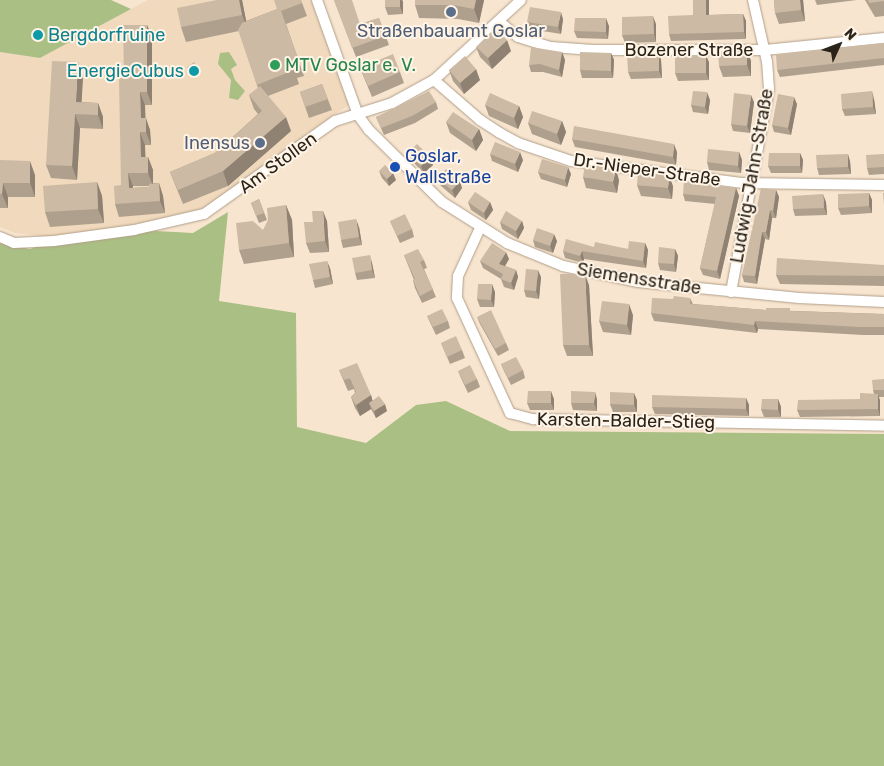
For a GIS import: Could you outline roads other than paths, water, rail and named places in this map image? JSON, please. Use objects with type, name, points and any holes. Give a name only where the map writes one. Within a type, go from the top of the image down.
[{"type":"street","points":[[317,0],[358,115]]},
{"type":"street","name":"Am Stollen","points":[[0,238],[14,243],[54,241],[195,217],[222,204],[335,121],[392,103],[434,80],[522,0]]},
{"type":"street","name":"Ludwig-Jahn-Straße","points":[[731,292],[769,90],[764,50],[753,0]]},
{"type":"street","name":"Bozener Straße","points":[[500,22],[518,36],[551,46],[593,50],[764,50],[884,38]]},
{"type":"street","name":"Dr.-Nieper-Straße","points":[[434,80],[480,120],[518,143],[571,161],[752,184],[884,185]]},
{"type":"street","name":"Siemensstraße","points":[[358,115],[414,177],[480,228],[531,254],[586,272],[638,282],[731,292],[884,302]]},
{"type":"street","name":"Karsten-Balder-Stieg","points":[[480,228],[458,276],[457,298],[510,413],[533,419],[884,426]]},
{"type":"place","name":"Straßenbauamt Goslar","points":[[451,12]]},
{"type":"place","name":"Bergdorfruine","points":[[38,35]]},
{"type":"place","name":"MTV Goslar e. V.","points":[[275,65]]},
{"type":"place","name":"EnergieCubus","points":[[194,71]]},
{"type":"place","name":"Inensus","points":[[260,143]]},
{"type":"place","name":"Goslar, Wallstraße","points":[[395,167]]}]
